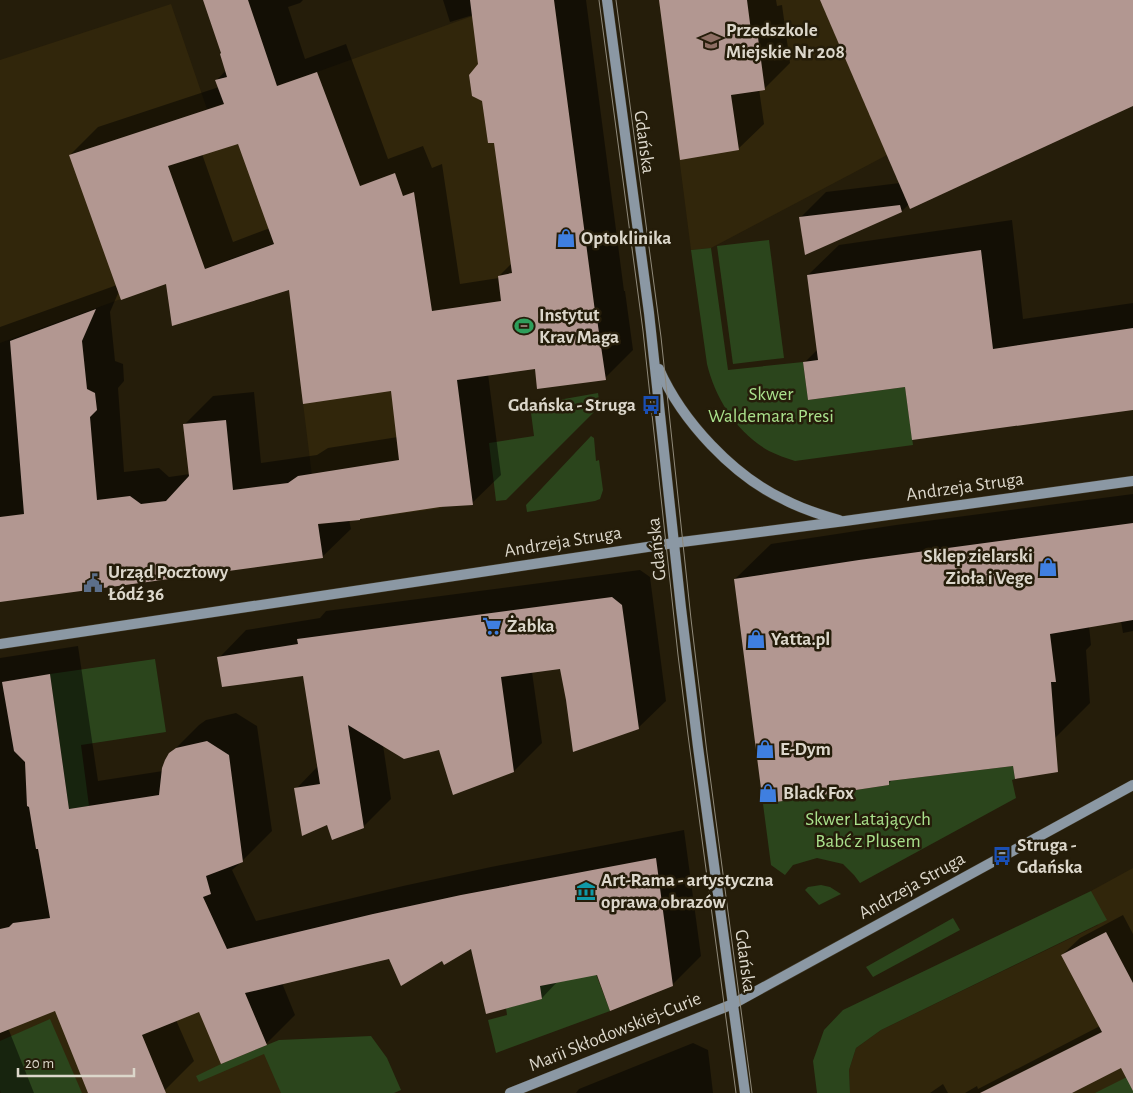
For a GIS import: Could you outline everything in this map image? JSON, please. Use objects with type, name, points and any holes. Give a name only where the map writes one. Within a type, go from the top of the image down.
[{"type":"street","name":"Gdańska","points":[[607,0],[642,256],[698,747],[745,1093]]},
{"type":"street","points":[[654,360],[666,386],[686,415],[708,442],[753,482],[784,500],[819,514],[845,521]]},
{"type":"street","name":"Andrzeja Struga","points":[[0,644],[674,543],[1133,482]]},
{"type":"street","name":"Andrzeja Struga","points":[[733,1004],[1133,785]]},
{"type":"street","name":"Marii Skłodowskiej-Curie","points":[[510,1093],[733,1004]]},
{"type":"shaded area","points":[[518,0],[554,0],[596,319],[421,346],[442,508],[318,525],[283,240],[0,343],[0,60],[171,4],[207,109]]},
{"type":"shaded area","points":[[659,0],[1133,0],[1133,40],[887,155],[711,248],[691,250]]},
{"type":"shaded area","points":[[1133,868],[1133,1093],[850,1093],[849,1070],[856,1048],[881,1030],[1098,925],[1091,891]]},
{"type":"shaded area","points":[[205,901],[287,1093],[0,1093],[0,993]]},
{"type":"green space","points":[[769,240],[784,358],[733,364],[717,246]]},
{"type":"green space","name":"Skwer Waldemara Presi","points":[[711,248],[728,370],[803,362],[808,400],[905,387],[913,445],[795,461],[769,451],[747,435],[737,425],[722,402],[707,364],[691,250]]},
{"type":"green space","points":[[598,393],[600,406],[506,500],[496,501],[489,443],[534,436],[530,405]]},
{"type":"green space","points":[[591,436],[594,438],[596,461],[599,460],[603,490],[600,499],[527,512],[526,505]]},
{"type":"green space","points":[[155,659],[166,732],[81,745],[89,806],[69,809],[50,674]]},
{"type":"green space","name":"Skwer Latających Babć z Plusem","points":[[1013,766],[1015,779],[1012,780],[1016,798],[860,883],[843,864],[817,858],[793,865],[785,875],[771,865],[763,804],[889,785],[889,781]]},
{"type":"green space","name":"Skwer Latających Babć z Plusem","points":[[821,885],[830,887],[841,894],[819,905],[805,890],[808,887]]},
{"type":"green space","points":[[1091,891],[1107,920],[881,1030],[856,1048],[849,1070],[850,1093],[817,1093],[813,1061],[824,1030],[843,1010]]},
{"type":"green space","points":[[953,918],[960,930],[873,977],[866,967]]},
{"type":"green space","points":[[596,974],[610,1011],[496,1053],[488,1020],[507,1015],[506,1008],[542,999],[540,986]]},
{"type":"green space","points":[[50,1019],[82,1093],[1,1093],[0,1041]]},
{"type":"green space","points":[[371,1036],[387,1058],[401,1090],[394,1093],[281,1093],[264,1054],[199,1082],[196,1076],[279,1040]]},
{"type":"green space","points":[[1133,1074],[1133,1093],[1095,1093]]},
{"type":"building","points":[[203,0],[248,0],[277,86],[317,72],[360,186],[395,173],[403,196],[414,192],[432,311],[501,301],[498,276],[512,273],[494,143],[488,143],[482,101],[472,96],[469,75],[478,64],[470,0],[554,0],[596,319],[606,380],[537,389],[535,369],[457,380],[473,505],[440,507],[360,520],[318,524],[323,558],[0,602],[0,517],[24,514],[10,341],[96,309],[82,341],[87,389],[95,393],[97,410],[90,417],[97,500],[130,496],[141,504],[166,501],[189,476],[183,424],[226,420],[233,490],[288,483],[298,476],[399,460],[391,391],[303,404],[289,290],[172,326],[166,284],[121,300],[69,155],[224,104],[215,80],[227,77]],"holes":[[[238,144],[274,244],[205,269],[168,166]]]},
{"type":"building","points":[[659,0],[747,0],[751,31],[757,30],[765,90],[731,95],[739,150],[680,160]]},
{"type":"building","points":[[820,0],[1133,0],[1133,106],[910,209]]},
{"type":"building","points":[[900,205],[902,212],[805,255],[799,217]]},
{"type":"building","points":[[981,250],[993,349],[1133,328],[1133,410],[912,440],[905,387],[808,400],[803,362],[818,360],[807,275]]},
{"type":"building","points":[[1133,523],[1133,620],[1050,634],[1056,682],[1051,682],[1058,772],[1015,779],[1013,766],[889,781],[889,785],[763,804],[734,579]]},
{"type":"building","points":[[612,597],[622,605],[639,729],[573,752],[560,669],[501,677],[514,772],[453,795],[439,750],[404,759],[348,725],[364,828],[332,840],[327,825],[302,836],[294,788],[320,784],[303,676],[222,687],[217,657],[298,644],[297,639]]},
{"type":"building","points":[[50,674],[69,809],[159,795],[162,768],[169,753],[176,748],[207,741],[229,755],[243,862],[206,876],[211,894],[203,897],[227,949],[461,895],[656,858],[673,986],[610,1011],[597,975],[540,986],[542,999],[486,1014],[471,949],[444,965],[442,961],[401,986],[389,959],[245,993],[267,1045],[221,1064],[199,1012],[142,1035],[166,1093],[88,1093],[55,1011],[0,1033],[0,929],[9,927],[13,923],[50,918],[38,849],[36,849],[29,807],[27,806],[25,762],[14,751],[2,682]]},
{"type":"building","points":[[1106,932],[1133,983],[1133,1091],[1121,1068],[1072,1093],[980,1093],[1102,1032],[1061,955]]},
{"type":"tram line","points":[[599,0],[643,331],[688,735],[736,1093]]},
{"type":"tram line","points":[[616,0],[661,337],[707,753],[752,1093]]},
{"type":"place","name":"Przedszkole Miejskie Nr 208","points":[[711,41]]},
{"type":"place","name":"Optoklinika","points":[[566,238]]},
{"type":"place","name":"Instytut Krav Maga","points":[[524,326]]},
{"type":"place","name":"Gdańska - Struga","points":[[651,405]]},
{"type":"place","name":"Sklep zielarski Zioła i Vege","points":[[1048,567]]},
{"type":"place","name":"Urząd Pocztowy Łódź 36","points":[[93,583]]},
{"type":"place","name":"Żabka","points":[[492,626]]},
{"type":"place","name":"Yatta.pl","points":[[756,639]]},
{"type":"place","name":"E-Dym","points":[[765,749]]},
{"type":"place","name":"Black Fox","points":[[768,793]]},
{"type":"place","name":"Struga - Gdańska","points":[[1002,856]]},
{"type":"place","name":"Art-Rama - artystyczna oprawa obrazów","points":[[586,891]]}]
